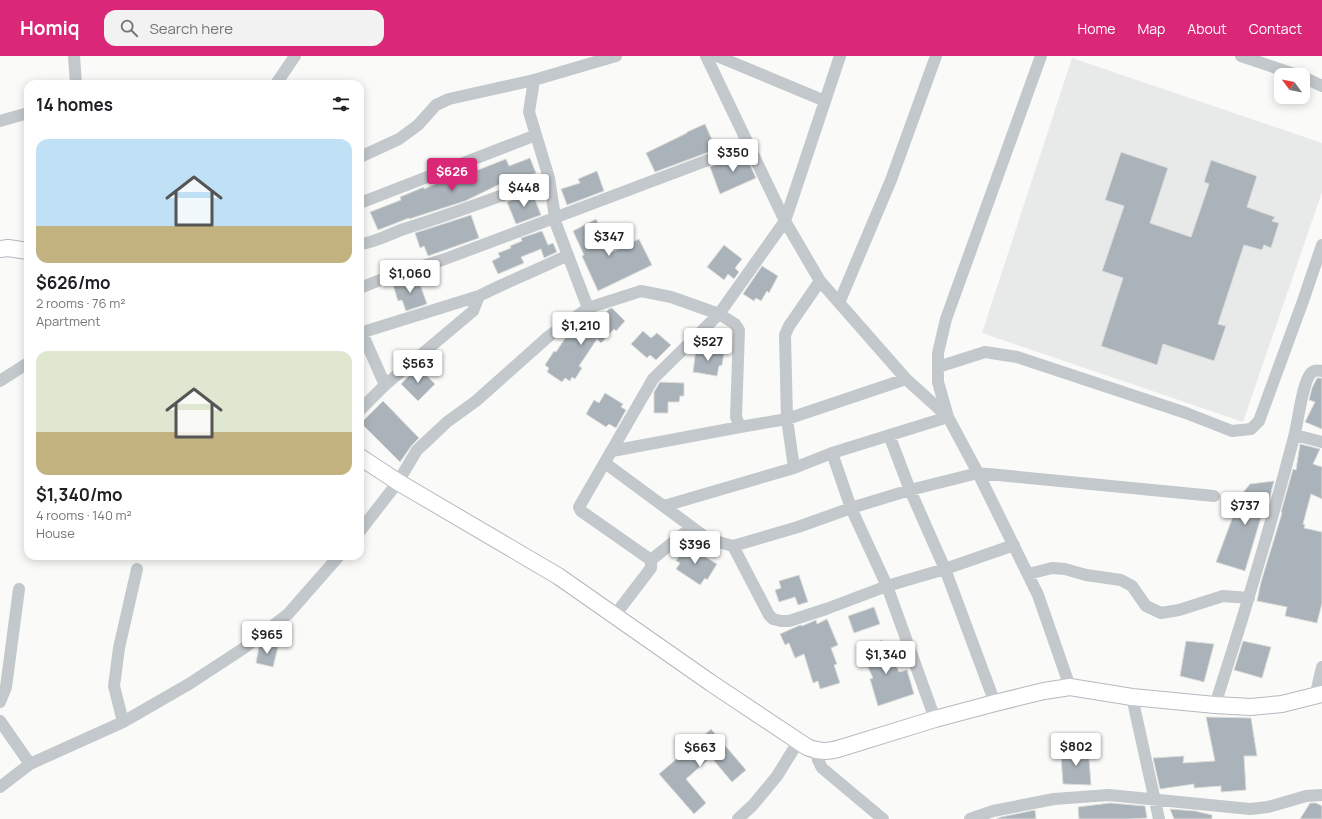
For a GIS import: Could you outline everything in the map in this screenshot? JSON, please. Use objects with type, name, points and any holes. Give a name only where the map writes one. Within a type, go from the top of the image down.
[{"type":"street","points":[[74,56],[76,80]]},
{"type":"street","points":[[279,80],[295,56]]},
{"type":"street","points":[[364,155],[409,133],[436,105],[449,99],[534,80],[616,56]]},
{"type":"street","points":[[706,56],[785,221],[820,281],[906,379],[948,417]]},
{"type":"street","points":[[717,56],[825,100]]},
{"type":"street","points":[[651,560],[579,507],[653,379],[719,314],[785,221],[840,56]]},
{"type":"street","points":[[839,303],[891,180],[936,56]]},
{"type":"street","points":[[1041,56],[946,319],[938,353],[938,382],[948,417],[978,473],[1038,595],[1070,687]]},
{"type":"street","points":[[1241,56],[1276,68]]},
{"type":"street","points":[[1310,77],[1322,76]]},
{"type":"street","points":[[534,80],[529,112],[549,178],[556,224],[588,308]]},
{"type":"street","points":[[1310,80],[1322,86]]},
{"type":"street","points":[[0,120],[24,114]]},
{"type":"street","points":[[364,201],[536,135]]},
{"type":"street","points":[[364,286],[385,278],[445,259],[748,145]]},
{"type":"street","points":[[364,244],[457,212],[549,178]]},
{"type":"street","points":[[938,367],[985,352],[1017,357],[1186,413],[1232,431],[1251,429],[1259,421],[1322,245]]},
{"type":"street","points":[[0,249],[8,248],[24,250]]},
{"type":"street","points":[[364,332],[479,296],[513,279],[540,269],[568,255]]},
{"type":"street","points":[[794,468],[787,418],[785,335],[789,326],[820,281]]},
{"type":"street","points":[[364,527],[398,482],[418,450],[447,422],[476,401],[549,336],[588,308],[641,291],[671,297],[719,314],[735,324],[739,330],[736,417],[740,427]]},
{"type":"street","points":[[364,406],[385,385],[473,310],[479,296]]},
{"type":"street","points":[[364,340],[385,385]]},
{"type":"street","points":[[0,381],[24,366]]},
{"type":"street","points":[[1215,705],[1270,530],[1308,380],[1310,374],[1314,371],[1322,371]]},
{"type":"street","points":[[612,451],[787,418],[906,379]]},
{"type":"street","points":[[664,506],[794,468],[832,453],[948,417]]},
{"type":"street","points":[[889,435],[910,490],[945,569],[995,702]]},
{"type":"street","points":[[1294,435],[1322,442]]},
{"type":"street","points":[[832,453],[851,508],[887,586],[935,719]]},
{"type":"street","points":[[364,460],[398,482],[558,576],[711,683],[798,742],[816,751],[828,751],[841,748],[995,702],[1070,687],[1132,697],[1215,705],[1251,707],[1282,704],[1318,696],[1322,667]]},
{"type":"street","points":[[605,463],[708,539],[733,546],[798,527],[851,508],[910,490],[978,473],[1214,496]]},
{"type":"street","points":[[651,560],[692,527]]},
{"type":"street","points":[[733,546],[769,615],[773,619],[789,621],[887,586],[945,569],[1014,545]]},
{"type":"street","points":[[0,787],[30,764],[123,722],[189,684],[244,648],[288,614],[335,560]]},
{"type":"street","points":[[614,615],[651,568],[651,560]]},
{"type":"street","points":[[1028,574],[1052,568],[1065,569],[1086,575],[1120,580],[1132,586],[1146,606],[1161,613],[1179,610],[1224,596],[1249,598]]},
{"type":"street","points":[[123,722],[114,686],[118,648],[137,569]]},
{"type":"street","points":[[0,702],[6,687],[19,589]]},
{"type":"street","points":[[1132,697],[1159,819]]},
{"type":"street","points":[[0,721],[30,764]]},
{"type":"street","points":[[738,819],[753,805],[777,776],[798,742]]},
{"type":"street","points":[[816,751],[822,768],[881,819]]},
{"type":"street","points":[[970,819],[993,811],[1054,799],[1109,795],[1154,799],[1248,814],[1306,796],[1322,795]]},
{"type":"shaded area","points":[[1072,58],[1322,143],[1322,192],[1243,422],[982,333]]},
{"type":"building","points":[[705,124],[717,149],[655,172],[646,153]]},
{"type":"building","points":[[1121,152],[1168,168],[1150,223],[1191,237],[1209,184],[1204,182],[1211,160],[1257,176],[1247,207],[1275,217],[1272,221],[1279,223],[1271,248],[1264,245],[1262,250],[1244,245],[1218,324],[1226,326],[1214,361],[1163,344],[1157,365],[1101,346],[1123,278],[1102,271],[1124,206],[1105,200]]},
{"type":"building","points":[[745,154],[756,178],[720,194],[710,167]]},
{"type":"building","points":[[530,158],[536,173],[501,188],[500,184],[465,201],[409,218],[378,230],[370,212],[401,200],[400,197],[424,187],[424,189],[477,166],[478,170],[506,159],[509,166]]},
{"type":"building","points":[[597,171],[604,191],[567,205],[561,189],[580,183],[578,179]]},
{"type":"building","points":[[532,192],[541,215],[516,224],[507,202]]},
{"type":"building","points":[[471,215],[479,238],[428,256],[424,246],[420,248],[415,233]]},
{"type":"building","points":[[596,219],[612,252],[639,239],[652,265],[598,291],[582,256],[584,255],[573,231]]},
{"type":"building","points":[[542,231],[548,245],[553,243],[557,252],[544,258],[541,249],[521,257],[524,263],[498,274],[492,261],[500,257],[498,253],[511,248],[510,246],[522,241],[521,238]]},
{"type":"building","points":[[724,245],[742,259],[735,268],[739,272],[734,279],[728,274],[724,280],[707,267]]},
{"type":"building","points":[[762,266],[778,276],[769,293],[767,291],[761,301],[756,298],[754,301],[743,294]]},
{"type":"building","points":[[417,276],[427,304],[406,311],[402,300],[398,301],[393,285]]},
{"type":"building","points":[[612,308],[625,321],[616,331],[614,329],[601,343],[597,339],[579,366],[582,368],[575,379],[572,377],[570,381],[565,378],[562,382],[547,372],[549,368],[545,365],[570,331],[579,337],[599,316],[601,317]]},
{"type":"building","points":[[643,331],[651,338],[657,333],[671,345],[656,360],[650,355],[647,358],[631,344]]},
{"type":"building","points":[[696,349],[724,353],[722,365],[719,366],[717,376],[693,372]]},
{"type":"building","points":[[418,367],[435,384],[418,401],[401,384]]},
{"type":"building","points":[[1317,378],[1322,378],[1322,429],[1305,422],[1315,402],[1309,400],[1312,388]]},
{"type":"building","points":[[660,382],[684,383],[684,396],[680,396],[679,402],[668,402],[668,413],[654,413],[654,392]]},
{"type":"building","points":[[605,393],[623,404],[621,407],[626,410],[616,428],[609,424],[606,427],[586,414],[594,400],[599,403]]},
{"type":"building","points":[[383,401],[419,438],[400,462],[364,426],[364,420]]},
{"type":"building","points":[[1300,444],[1320,449],[1313,464],[1322,467],[1322,499],[1311,494],[1303,524],[1305,525],[1304,528],[1322,532],[1322,603],[1317,623],[1285,616],[1287,607],[1257,601],[1293,469],[1296,470]]},
{"type":"building","points":[[1274,481],[1267,508],[1264,507],[1245,571],[1216,562],[1241,495],[1250,484]]},
{"type":"building","points":[[686,545],[717,564],[707,580],[705,578],[700,585],[676,569],[680,563],[676,561]]},
{"type":"building","points":[[799,575],[808,602],[798,605],[795,597],[779,602],[775,590],[781,588],[779,581]]},
{"type":"building","points":[[874,607],[880,624],[854,633],[848,616]]},
{"type":"building","points":[[827,619],[838,645],[831,648],[837,664],[834,665],[840,683],[820,689],[818,681],[813,683],[804,654],[795,658],[789,643],[785,645],[780,634],[816,620],[817,624]]},
{"type":"building","points":[[882,640],[899,672],[907,670],[914,694],[878,706],[870,679],[873,678],[860,650]]},
{"type":"building","points":[[1186,641],[1214,644],[1204,682],[1180,676]]},
{"type":"building","points":[[1243,641],[1271,647],[1262,678],[1234,670]]},
{"type":"building","points":[[262,643],[278,647],[273,667],[256,663],[259,646]]},
{"type":"building","points":[[1206,717],[1251,718],[1257,756],[1244,756],[1246,790],[1221,792],[1221,786],[1194,788],[1194,784],[1160,789],[1153,758],[1184,756],[1183,763],[1215,761]]},
{"type":"building","points":[[711,729],[746,770],[732,782],[711,757],[686,779],[706,803],[694,814],[659,774]]},
{"type":"building","points":[[1088,746],[1091,785],[1063,784],[1061,755]]},
{"type":"building","points":[[1110,803],[1145,806],[1147,818],[1079,819],[1078,807]]},
{"type":"building","points":[[1310,803],[1316,803],[1322,806],[1322,819],[1300,819]]},
{"type":"building","points":[[1170,809],[1195,811],[1212,815],[1212,819],[1174,819]]},
{"type":"building","points":[[1035,810],[1036,819],[996,819],[1001,817]]}]
